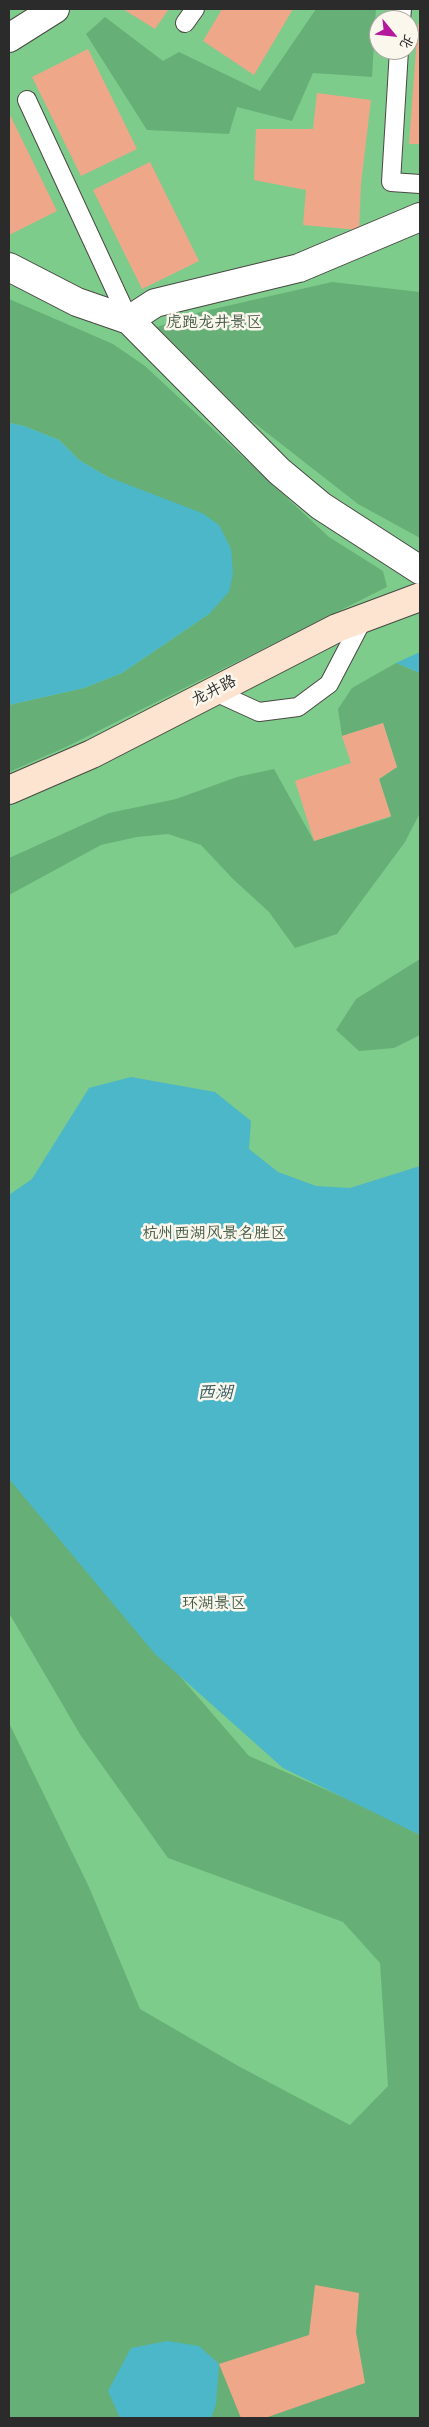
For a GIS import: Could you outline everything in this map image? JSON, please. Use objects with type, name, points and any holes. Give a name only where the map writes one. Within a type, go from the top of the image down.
[{"type":"street","points":[[9,38],[56,9]]},
{"type":"street","points":[[130,320],[155,303],[299,268],[420,217]]},
{"type":"street","points":[[9,267],[76,302],[130,320],[279,471],[321,506],[420,570]]},
{"type":"street","name":"龙井路","points":[[9,790],[92,754],[337,628],[420,597]]},
{"type":"lane","points":[[398,60],[391,182],[420,184]]},
{"type":"lane","points":[[27,100],[130,320]]},
{"type":"lane","points":[[213,691],[259,712],[298,707],[329,684],[364,617]]},
{"type":"green space","name":"环湖景区","points":[[9,9],[420,9],[420,2418],[9,2418]]},
{"type":"green space","points":[[316,9],[376,9],[369,10],[369,60],[373,60],[372,77],[313,73],[292,121],[237,107],[229,134],[147,130],[86,34],[105,17],[163,61],[179,52],[260,91]]},
{"type":"green space","name":"虎跑龙井景区","points":[[332,282],[420,292],[420,538],[358,504],[248,418],[157,327],[200,312]]},
{"type":"green space","points":[[9,299],[113,344],[145,366],[329,537],[383,571],[387,587],[66,747],[9,772],[9,705],[84,688],[122,673],[209,614],[132,487],[108,477],[79,460],[59,440],[24,426],[9,423]]},
{"type":"green space","points":[[396,663],[420,673],[420,813],[405,842],[337,934],[295,948],[269,912],[233,879],[201,845],[168,834],[137,837],[101,845],[9,895],[9,858],[109,813],[176,799],[237,777],[274,769],[314,841],[391,817],[379,779],[397,767],[383,723],[342,736],[338,709],[352,688]]},
{"type":"green space","points":[[420,959],[420,1035],[394,1048],[359,1051],[336,1030],[356,999]]},
{"type":"green space","points":[[9,1461],[172,1667],[249,1756],[363,1806],[420,1835],[420,2418],[9,2418],[9,1723],[89,1887],[140,2009],[240,2067],[350,2125],[388,2086],[380,1963],[343,1922],[168,1858],[81,1736],[9,1613]]},
{"type":"water","points":[[9,423],[24,426],[59,440],[79,460],[108,477],[202,513],[219,525],[231,549],[233,573],[229,592],[209,614],[122,673],[84,688],[9,705]]},
{"type":"water","points":[[420,652],[420,673],[396,663]]},
{"type":"water","name":"西湖","points":[[131,1077],[215,1092],[251,1121],[249,1149],[278,1172],[316,1186],[350,1188],[420,1166],[420,1835],[283,1768],[155,1654],[9,1479],[9,1195],[32,1179],[89,1088]]},
{"type":"water","points":[[167,2341],[199,2346],[219,2364],[216,2404],[211,2418],[120,2418],[108,2391],[131,2348]]},
{"type":"building","points":[[123,9],[169,9],[155,29]]},
{"type":"building","points":[[222,9],[293,9],[254,75],[203,41]]},
{"type":"building","points":[[419,24],[420,144],[409,144],[415,60],[419,60]]},
{"type":"building","points":[[88,49],[137,149],[81,176],[32,77]]},
{"type":"building","points":[[317,93],[371,100],[361,184],[359,230],[303,225],[306,190],[254,180],[256,129],[313,129]]},
{"type":"building","points":[[9,113],[57,211],[9,235]]},
{"type":"building","points":[[150,162],[199,261],[142,289],[93,190]]},
{"type":"building","points":[[383,723],[397,767],[379,779],[391,816],[314,841],[295,781],[351,763],[342,736]]},
{"type":"building","points":[[315,2285],[359,2293],[356,2332],[365,2383],[265,2418],[241,2418],[219,2364],[309,2335]]},
{"type":"park label","name":"杭州西湖风景名胜区","points":[[214,1234]]}]
